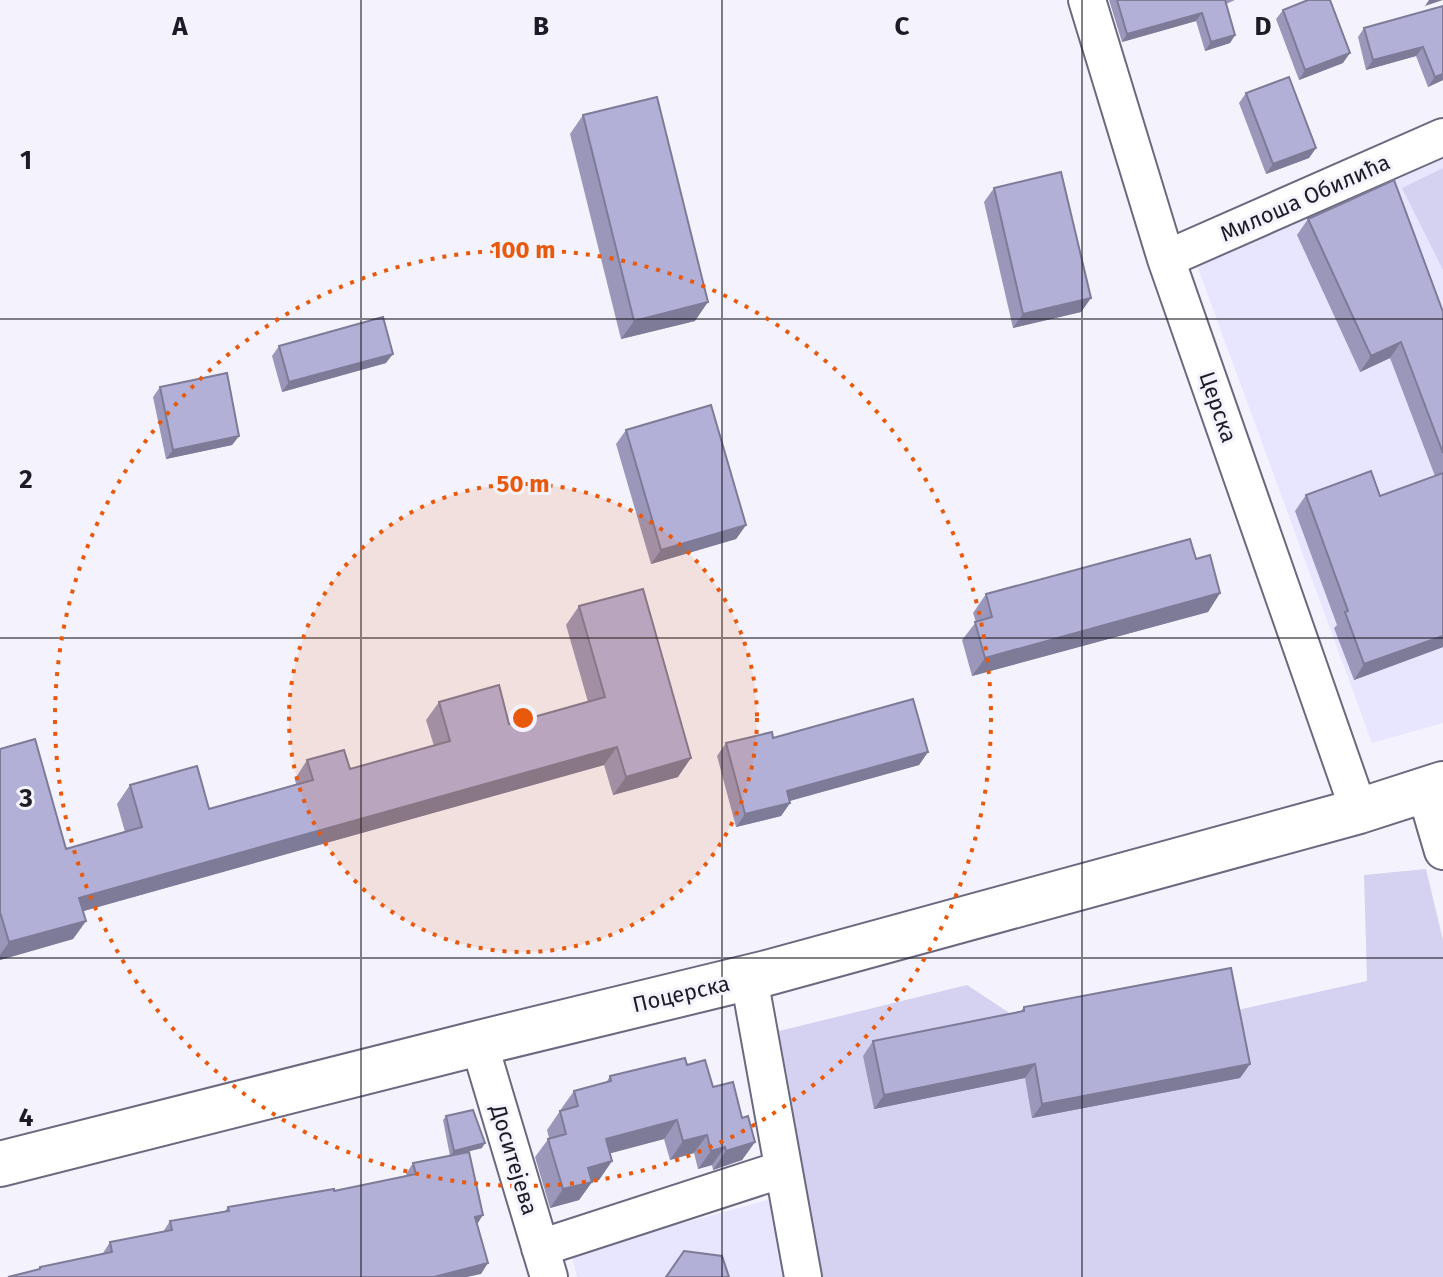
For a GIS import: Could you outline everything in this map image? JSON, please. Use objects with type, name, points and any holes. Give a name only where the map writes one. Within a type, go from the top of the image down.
[{"type":"main road","name":"Поцерска","points":[[0,1164],[749,978],[1359,811],[1434,787]]},
{"type":"street","name":"Церска","points":[[1087,0],[1166,259],[1359,811]]},
{"type":"street","name":"Милоша Обилића","points":[[1166,259],[1443,137]]},
{"type":"street","points":[[1434,787],[1443,851]]},
{"type":"street","points":[[749,978],[803,1277]]},
{"type":"street","name":"Доситејева","points":[[479,1043],[544,1262]]},
{"type":"street","points":[[544,1262],[783,1169]]},
{"type":"shaded area","points":[[1443,147],[1443,723],[1372,743],[1195,260]]},
{"type":"shaded area","points":[[1443,168],[1443,270],[1402,188]]},
{"type":"shaded area","points":[[1426,869],[1443,940],[1443,1277],[822,1277],[779,1031],[967,985],[1014,1016],[1229,1012],[1367,981],[1364,875]]},
{"type":"shaded area","points":[[771,1199],[786,1277],[577,1277],[571,1254]]},
{"type":"building","points":[[1117,0],[1225,0],[1235,35],[1211,42],[1202,13],[1127,34]]},
{"type":"building","points":[[1308,0],[1330,0],[1350,53],[1305,70],[1283,10]]},
{"type":"building","points":[[1443,6],[1443,74],[1435,77],[1423,47],[1373,60],[1364,28]]},
{"type":"building","points":[[1289,77],[1316,148],[1273,164],[1246,93]]},
{"type":"building","points":[[657,97],[708,302],[634,321],[583,115]]},
{"type":"building","points":[[1061,172],[1091,298],[1023,314],[994,188]]},
{"type":"building","points":[[1394,180],[1443,312],[1443,453],[1401,342],[1371,356],[1308,219]]},
{"type":"building","points":[[383,317],[393,354],[289,382],[279,346]]},
{"type":"building","points":[[227,373],[239,436],[173,450],[160,387]]},
{"type":"building","points":[[711,405],[746,525],[661,550],[626,430]]},
{"type":"building","points":[[1371,471],[1380,496],[1443,473],[1443,636],[1364,664],[1306,495]]},
{"type":"building","points":[[1190,539],[1196,559],[1210,555],[1220,593],[985,658],[975,622],[992,617],[986,594]]},
{"type":"building","points":[[643,589],[691,758],[626,777],[617,747],[79,898],[86,921],[9,942],[0,912],[0,749],[35,739],[66,849],[142,827],[130,785],[197,766],[209,809],[313,780],[307,760],[344,750],[350,769],[450,741],[439,702],[499,685],[509,724],[605,697],[579,606]]},
{"type":"building","points":[[913,699],[928,752],[787,791],[790,803],[745,814],[726,743],[772,732],[773,738]]},
{"type":"building","points":[[1231,968],[1250,1064],[1042,1104],[1035,1064],[884,1095],[873,1041],[1024,1011],[1024,1007]]},
{"type":"building","points":[[685,1058],[687,1065],[705,1060],[713,1087],[733,1082],[742,1118],[748,1116],[755,1142],[726,1151],[725,1147],[711,1151],[707,1135],[683,1141],[677,1120],[606,1139],[612,1161],[588,1168],[592,1182],[563,1189],[548,1139],[566,1134],[560,1111],[578,1106],[574,1091],[611,1081],[610,1076]]},
{"type":"building","points":[[473,1110],[485,1143],[454,1151],[446,1116]]},
{"type":"building","points":[[469,1152],[483,1215],[475,1217],[488,1263],[434,1277],[8,1277],[112,1252],[110,1242],[172,1230],[170,1221],[229,1211],[228,1207],[334,1191],[416,1174],[413,1163]]},
{"type":"building","points":[[684,1251],[722,1256],[729,1277],[666,1277]]}]
